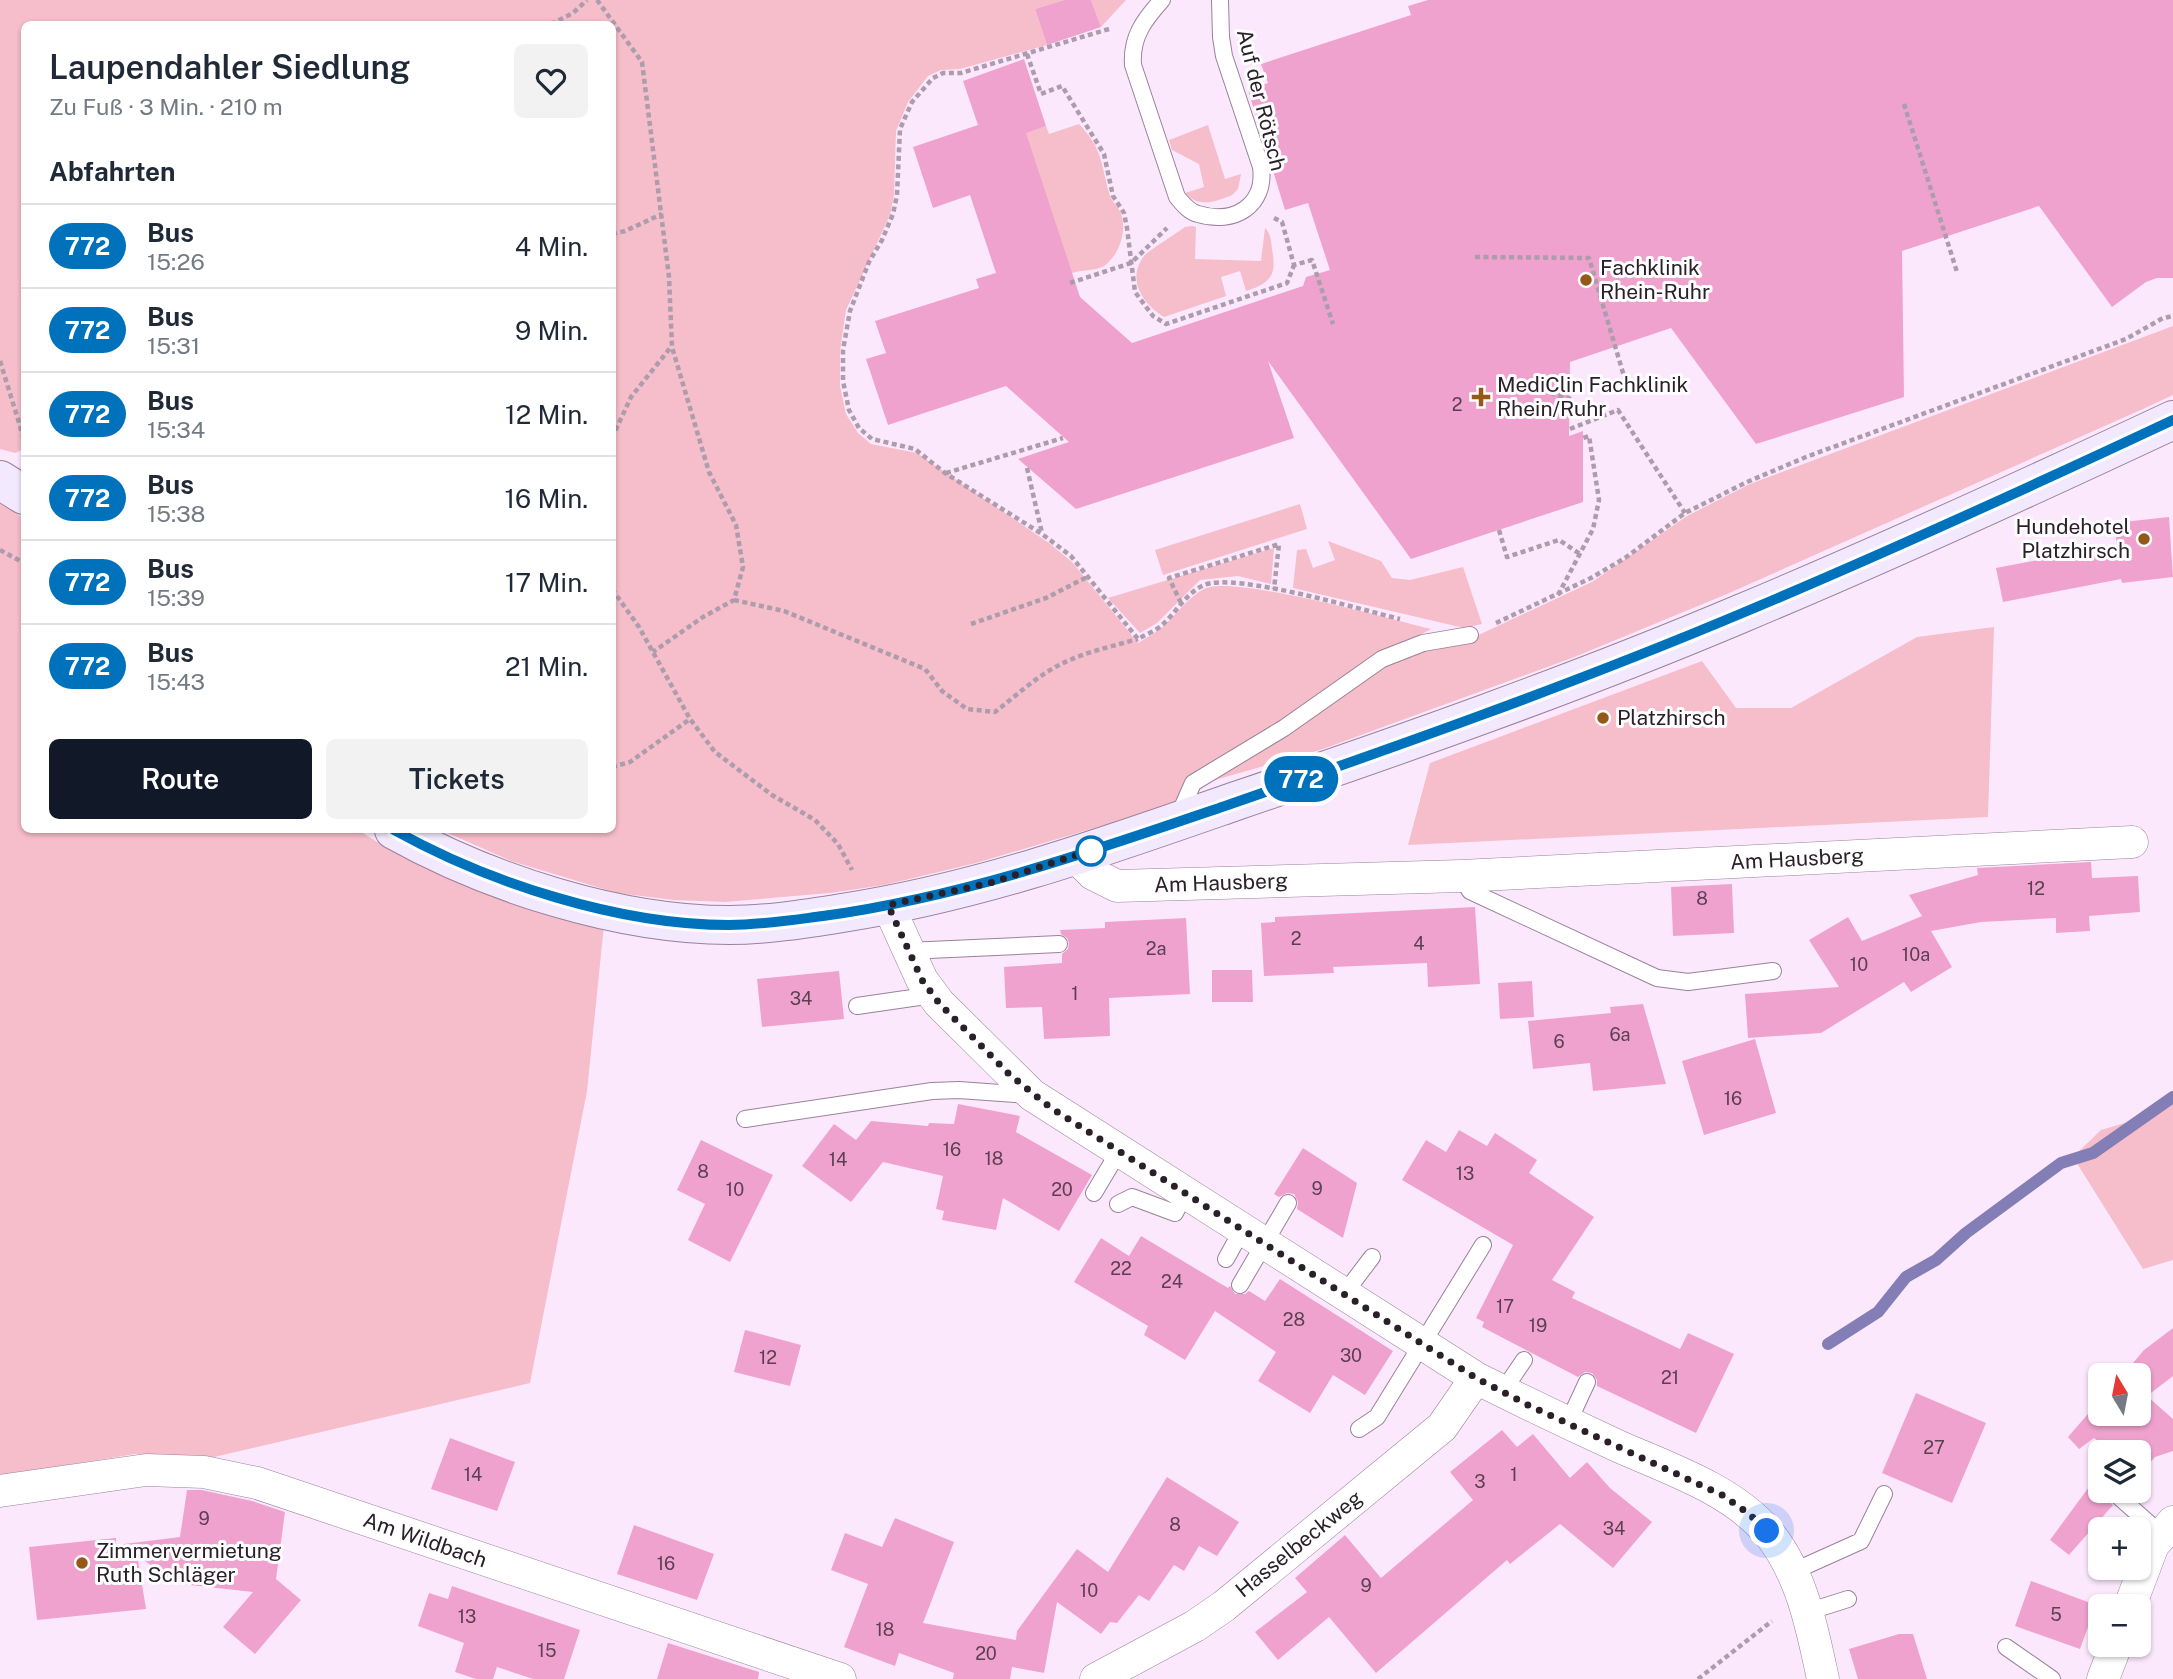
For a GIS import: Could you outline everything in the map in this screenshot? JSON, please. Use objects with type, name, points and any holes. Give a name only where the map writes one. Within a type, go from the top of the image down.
[{"type":"main road","points":[[400,833],[484,872],[554,897],[614,912],[676,922],[729,925],[778,922],[881,906],[990,883],[1421,738],[1738,615],[1942,527],[2173,420]]},
{"type":"main road","points":[[0,480],[21,493]]},
{"type":"street","name":"Am Hausberg","points":[[1076,856],[1093,874],[1117,886],[1461,876],[2132,842]]},
{"type":"street","points":[[881,906],[933,995],[1032,1095],[1489,1384],[1722,1495],[1748,1513],[1767,1531],[1801,1594],[1823,1679]]},
{"type":"street","name":"Hasselbeckweg","points":[[1096,1679],[1195,1626],[1224,1606],[1442,1427],[1461,1403],[1489,1384]]},
{"type":"street","name":"Am Wildbach","points":[[0,1491],[146,1469],[204,1472],[257,1483],[840,1679]]},
{"type":"street","points":[[2135,1594],[2155,1543]]},
{"type":"street","points":[[2103,1679],[2111,1657]]},
{"type":"lane","points":[[1162,0],[1138,31],[1132,50],[1133,65],[1177,197],[1186,208]]},
{"type":"lane","name":"Auf der Rötsch","points":[[1186,208],[1198,214],[1233,214],[1254,202],[1261,192],[1261,167],[1224,56],[1220,0]]},
{"type":"lane","points":[[1175,822],[1193,783],[1284,728],[1382,659],[1423,643],[1470,635]]},
{"type":"lane","points":[[1461,876],[1470,891],[1657,978],[1688,982],[1773,971]]},
{"type":"lane","points":[[907,951],[1059,944]]},
{"type":"lane","points":[[857,1006],[933,995]]},
{"type":"lane","points":[[745,1119],[932,1091],[1032,1095]]},
{"type":"lane","points":[[1094,1193],[1119,1151]]},
{"type":"lane","points":[[1118,1204],[1132,1197],[1175,1213],[1185,1193]]},
{"type":"lane","points":[[1226,1259],[1288,1203]]},
{"type":"lane","points":[[1240,1285],[1253,1236]]},
{"type":"lane","points":[[1359,1429],[1377,1417],[1424,1345],[1483,1245]]},
{"type":"lane","points":[[1344,1294],[1372,1257]]},
{"type":"lane","points":[[1489,1384],[1524,1360]]},
{"type":"lane","points":[[1568,1423],[1587,1382]]},
{"type":"lane","points":[[1801,1594],[1861,1541],[1884,1494]]},
{"type":"lane","points":[[2123,1503],[2155,1543]]},
{"type":"lane","points":[[1801,1594],[1849,1600]]},
{"type":"lane","points":[[2006,1647],[2052,1679]]},
{"type":"path","points":[[557,21],[573,13],[587,0]]},
{"type":"path","points":[[597,0],[612,21]]},
{"type":"path","points":[[1138,31],[1126,24],[961,73],[943,73],[925,85],[912,102],[900,129],[897,195],[893,215],[869,262],[850,311],[843,351],[843,382],[849,410],[859,428],[872,439],[915,449],[945,473],[1042,534],[1071,556],[1138,639]]},
{"type":"path","points":[[616,26],[642,62],[669,277],[672,347],[709,472],[736,525],[743,567],[734,600]]},
{"type":"path","points":[[1027,54],[1041,94],[1062,86],[1104,154],[1113,195],[1124,213],[1135,292],[1153,316],[1166,324],[1287,284],[1294,265],[1282,222],[1254,202]]},
{"type":"path","points":[[1904,104],[1957,272]]},
{"type":"path","points":[[1070,283],[1131,263],[1186,208]]},
{"type":"path","points":[[616,233],[662,214]]},
{"type":"path","points":[[1475,257],[1590,258],[1626,383]]},
{"type":"path","points":[[1294,265],[1311,260],[1333,324]]},
{"type":"path","points":[[1470,635],[1558,595],[1625,558],[1685,513],[1747,482],[1806,457],[2126,339],[2163,318],[2173,316]]},
{"type":"path","points":[[616,430],[631,397],[672,347]]},
{"type":"path","points":[[0,361],[21,429]]},
{"type":"path","points":[[1534,388],[1571,400]]},
{"type":"path","points":[[1570,429],[1618,410],[1685,513]]},
{"type":"path","points":[[1558,595],[1593,529],[1599,500],[1590,436],[1583,438]]},
{"type":"path","points":[[945,473],[1063,438]]},
{"type":"path","points":[[1027,468],[1042,534]]},
{"type":"path","points":[[1499,530],[1507,557],[1559,540],[1580,554]]},
{"type":"path","points":[[1181,603],[1169,578],[1279,544],[1274,589]]},
{"type":"path","points":[[0,550],[21,561]]},
{"type":"path","points":[[971,624],[1046,598],[1087,576]]},
{"type":"path","points":[[653,652],[703,617],[734,600],[784,611],[925,669],[942,691],[967,709],[995,712],[1038,678],[1063,663],[1138,639],[1161,626],[1181,603],[1205,585],[1233,582],[1274,589],[1403,620]]},
{"type":"path","points":[[616,594],[639,626],[690,719],[715,752],[772,795],[815,820],[838,844],[881,906]]},
{"type":"path","points":[[616,766],[630,762],[690,719]]},
{"type":"path","points":[[1698,1679],[1801,1594]]},
{"type":"shaded area","points":[[0,0],[1064,0],[1035,9],[1047,45],[960,69],[941,70],[928,76],[908,102],[896,131],[894,195],[890,215],[846,310],[840,351],[840,386],[846,414],[858,433],[871,444],[917,453],[1049,543],[1072,562],[1138,643],[1165,625],[1199,592],[1220,586],[1278,593],[1431,629],[1389,652],[1181,799],[1108,824],[976,863],[884,885],[830,893],[725,902],[674,900],[617,893],[511,861],[448,833],[616,833],[616,21],[21,21],[21,450],[15,453],[0,449]]},
{"type":"shaded area","points":[[1091,0],[1126,0],[1101,27]]},
{"type":"shaded area","points":[[1079,124],[1096,148],[1110,196],[1121,213],[1123,230],[1117,250],[1104,266],[1072,273],[1002,140],[1046,126],[1049,134]]},
{"type":"shaded area","points":[[1208,125],[1225,179],[1241,174],[1238,189],[1232,195],[1202,202],[1185,193],[1204,187],[1199,164],[1172,150],[1169,140]]},
{"type":"shaded area","points":[[1185,227],[1196,227],[1195,259],[1261,261],[1265,228],[1271,240],[1273,272],[1267,281],[1246,291],[1240,271],[1221,277],[1226,296],[1164,317],[1149,305],[1139,291],[1139,265],[1151,250]]},
{"type":"shaded area","points":[[2173,326],[2173,395],[1727,594],[1572,658],[1320,750],[1197,785],[1385,665],[1422,651],[1470,639],[1592,582],[1687,516],[1750,484]]},
{"type":"shaded area","points":[[0,500],[21,517],[21,833],[363,833],[446,875],[604,925],[587,1091],[530,1383],[214,1457],[135,1454],[0,1476]]},
{"type":"shaded area","points":[[1300,504],[1307,529],[1163,575],[1155,550]]},
{"type":"shaded area","points":[[1328,541],[1381,561],[1392,578],[1410,580],[1463,567],[1482,624],[1464,628],[1293,588],[1297,550],[1306,549],[1313,568],[1335,560]]},
{"type":"shaded area","points":[[1274,548],[1271,584],[1238,576],[1200,580],[1157,623],[1140,633],[1108,598]]},
{"type":"shaded area","points":[[1994,627],[1988,817],[1408,845],[1430,763],[1702,661],[1736,708],[1791,708],[1917,637]]},
{"type":"shaded area","points":[[2173,1099],[2173,1260],[2143,1269],[2073,1157],[2101,1130],[2152,1115]]},
{"type":"building","points":[[1064,0],[1091,0],[1101,27],[1047,45],[1035,9]]},
{"type":"building","name":"Fachklinik Rhein-Ruhr","points":[[1428,0],[2173,0],[2173,278],[2157,278],[2146,282],[2112,307],[2039,206],[1902,251],[1904,397],[1756,444],[1671,328],[1570,362],[1569,436],[1583,431],[1583,502],[1411,559],[1268,361],[1294,438],[1076,509],[1018,459],[1069,442],[1006,386],[888,425],[866,359],[886,353],[875,321],[979,288],[976,279],[996,273],[970,195],[933,208],[913,147],[978,125],[963,81],[1024,59],[1046,126],[1026,133],[1080,297],[1132,343],[1303,286],[1306,277],[1330,270],[1308,203],[1285,210],[1248,90],[1268,83],[1261,64],[1411,15],[1408,6]]},
{"type":"building","points":[[2169,517],[2173,577],[2122,583],[2121,579],[2003,602],[1996,568],[2117,545],[2114,523]]},
{"type":"building","points":[[2091,862],[2092,878],[2138,876],[2140,912],[2089,916],[2090,931],[2056,933],[2056,918],[1981,922],[1931,931],[1952,967],[1911,992],[1904,982],[1821,1033],[1748,1038],[1745,994],[1839,987],[1809,940],[1848,917],[1862,941],[1922,916],[1909,895],[1978,875],[1977,868]]},
{"type":"building","points":[[1732,884],[1734,933],[1673,936],[1671,887]]},
{"type":"building","points":[[1475,907],[1480,984],[1428,987],[1427,963],[1333,967],[1334,973],[1264,976],[1261,923],[1275,922],[1275,917]]},
{"type":"building","points":[[1186,918],[1190,994],[1109,998],[1110,1036],[1044,1039],[1042,1007],[1006,1008],[1004,967],[1062,963],[1062,954],[1068,949],[1069,943],[1060,930],[1105,928],[1105,922]]},
{"type":"building","points":[[1212,970],[1252,970],[1253,1002],[1212,1002]]},
{"type":"building","points":[[839,971],[844,1019],[762,1027],[757,979]]},
{"type":"building","points":[[1532,981],[1534,1017],[1500,1019],[1498,983]]},
{"type":"building","points":[[1643,1004],[1666,1084],[1593,1091],[1590,1063],[1533,1069],[1528,1021],[1611,1013],[1610,1007]]},
{"type":"building","points":[[1755,1039],[1776,1113],[1704,1135],[1682,1061]]},
{"type":"building","points":[[958,1104],[1020,1116],[1016,1132],[1092,1175],[1059,1231],[1003,1198],[996,1230],[942,1220],[944,1211],[936,1209],[943,1176],[883,1162],[851,1202],[802,1166],[834,1124],[856,1140],[871,1121],[928,1126],[929,1123],[954,1124]]},
{"type":"building","points":[[1459,1130],[1487,1146],[1495,1133],[1537,1160],[1529,1173],[1594,1217],[1552,1280],[1575,1292],[1572,1298],[1680,1349],[1688,1333],[1734,1354],[1696,1433],[1597,1386],[1597,1380],[1592,1373],[1585,1372],[1578,1377],[1482,1327],[1484,1322],[1476,1318],[1513,1245],[1402,1180],[1426,1140],[1446,1152]]},
{"type":"building","points":[[701,1140],[773,1175],[730,1262],[688,1240],[705,1204],[677,1190]]},
{"type":"building","points":[[1303,1148],[1357,1183],[1343,1238],[1297,1209],[1298,1202],[1294,1194],[1287,1193],[1279,1197],[1274,1194]]},
{"type":"building","points":[[1141,1236],[1228,1288],[1230,1286],[1235,1294],[1249,1291],[1265,1301],[1280,1279],[1393,1351],[1365,1395],[1333,1375],[1310,1413],[1258,1381],[1276,1352],[1215,1311],[1185,1360],[1144,1335],[1148,1326],[1074,1282],[1101,1238],[1129,1256]]},
{"type":"building","points":[[2173,1328],[2173,1376],[2151,1393],[2151,1363],[2133,1363],[2144,1350]]},
{"type":"building","points":[[745,1330],[801,1345],[790,1386],[734,1372]]},
{"type":"building","points":[[1916,1393],[1986,1423],[1952,1503],[1882,1473]]},
{"type":"building","points":[[2151,1400],[2173,1419],[2173,1451],[2155,1457],[2151,1461],[2151,1440],[2094,1438],[2079,1449],[2068,1437],[2088,1414],[2088,1426],[2151,1426]]},
{"type":"building","points":[[1502,1430],[1517,1447],[1533,1434],[1570,1478],[1587,1462],[1610,1488],[1652,1522],[1613,1568],[1560,1524],[1510,1564],[1507,1560],[1376,1673],[1329,1617],[1278,1660],[1255,1632],[1307,1592],[1295,1578],[1345,1535],[1381,1578],[1473,1500],[1450,1472]]},
{"type":"building","points":[[450,1438],[515,1462],[497,1511],[431,1489]]},
{"type":"building","points":[[1167,1477],[1239,1522],[1217,1556],[1199,1546],[1184,1571],[1174,1565],[1149,1601],[1139,1595],[1117,1623],[1110,1622],[1101,1634],[1057,1602],[1044,1673],[1012,1667],[1010,1679],[953,1679],[954,1673],[899,1653],[895,1666],[844,1647],[868,1584],[831,1570],[845,1533],[882,1547],[895,1518],[954,1542],[923,1623],[1016,1640],[1017,1631],[1077,1549],[1108,1572]]},
{"type":"building","points":[[2088,1488],[2088,1503],[2113,1505],[2102,1517],[2088,1517],[2088,1533],[2069,1555],[2050,1540]]},
{"type":"building","points":[[187,1490],[202,1490],[252,1501],[285,1512],[276,1579],[301,1600],[255,1654],[223,1627],[253,1592],[172,1583],[137,1554],[146,1609],[37,1620],[29,1547],[116,1538],[116,1545],[180,1537]]},
{"type":"building","points":[[634,1525],[714,1554],[697,1600],[617,1574]]},
{"type":"building","points":[[2031,1581],[2088,1602],[2088,1627],[2080,1649],[2015,1626]]},
{"type":"building","points":[[452,1586],[580,1630],[564,1679],[533,1679],[497,1667],[493,1679],[476,1679],[455,1672],[464,1643],[418,1626],[429,1593],[448,1599]]},
{"type":"building","points":[[1899,1634],[1913,1634],[1927,1679],[1858,1679],[1849,1649]]},
{"type":"building","points":[[668,1643],[759,1672],[758,1679],[657,1679]]},
{"type":"waterway","points":[[1828,1344],[1878,1312],[1906,1277],[1936,1260],[1966,1233],[2061,1163],[2093,1153],[2173,1097]]},
{"type":"bus line","name":"772","points":[[400,833],[484,872],[554,897],[614,912],[676,922],[729,925],[778,922],[873,908],[990,883],[1347,764],[1579,678],[1738,615],[1942,527],[2173,420]]},
{"type":"place","name":"Fachklinik Rhein-Ruhr","points":[[1586,280]]},
{"type":"place","name":"MediClin Fachklinik Rhein/Ruhr","points":[[1481,397]]},
{"type":"place","name":"Hundehotel Platzhirsch","points":[[2144,539]]},
{"type":"place","name":"Platzhirsch","points":[[1603,718]]},
{"type":"place","name":"Zimmervermietung Ruth Schläger","points":[[82,1563]]},
{"type":"route","points":[[1091,851],[1095,849],[990,883],[888,905],[922,980],[939,1003],[1009,1074],[1051,1108],[1476,1378],[1722,1495],[1748,1513],[1767,1531]]}]
